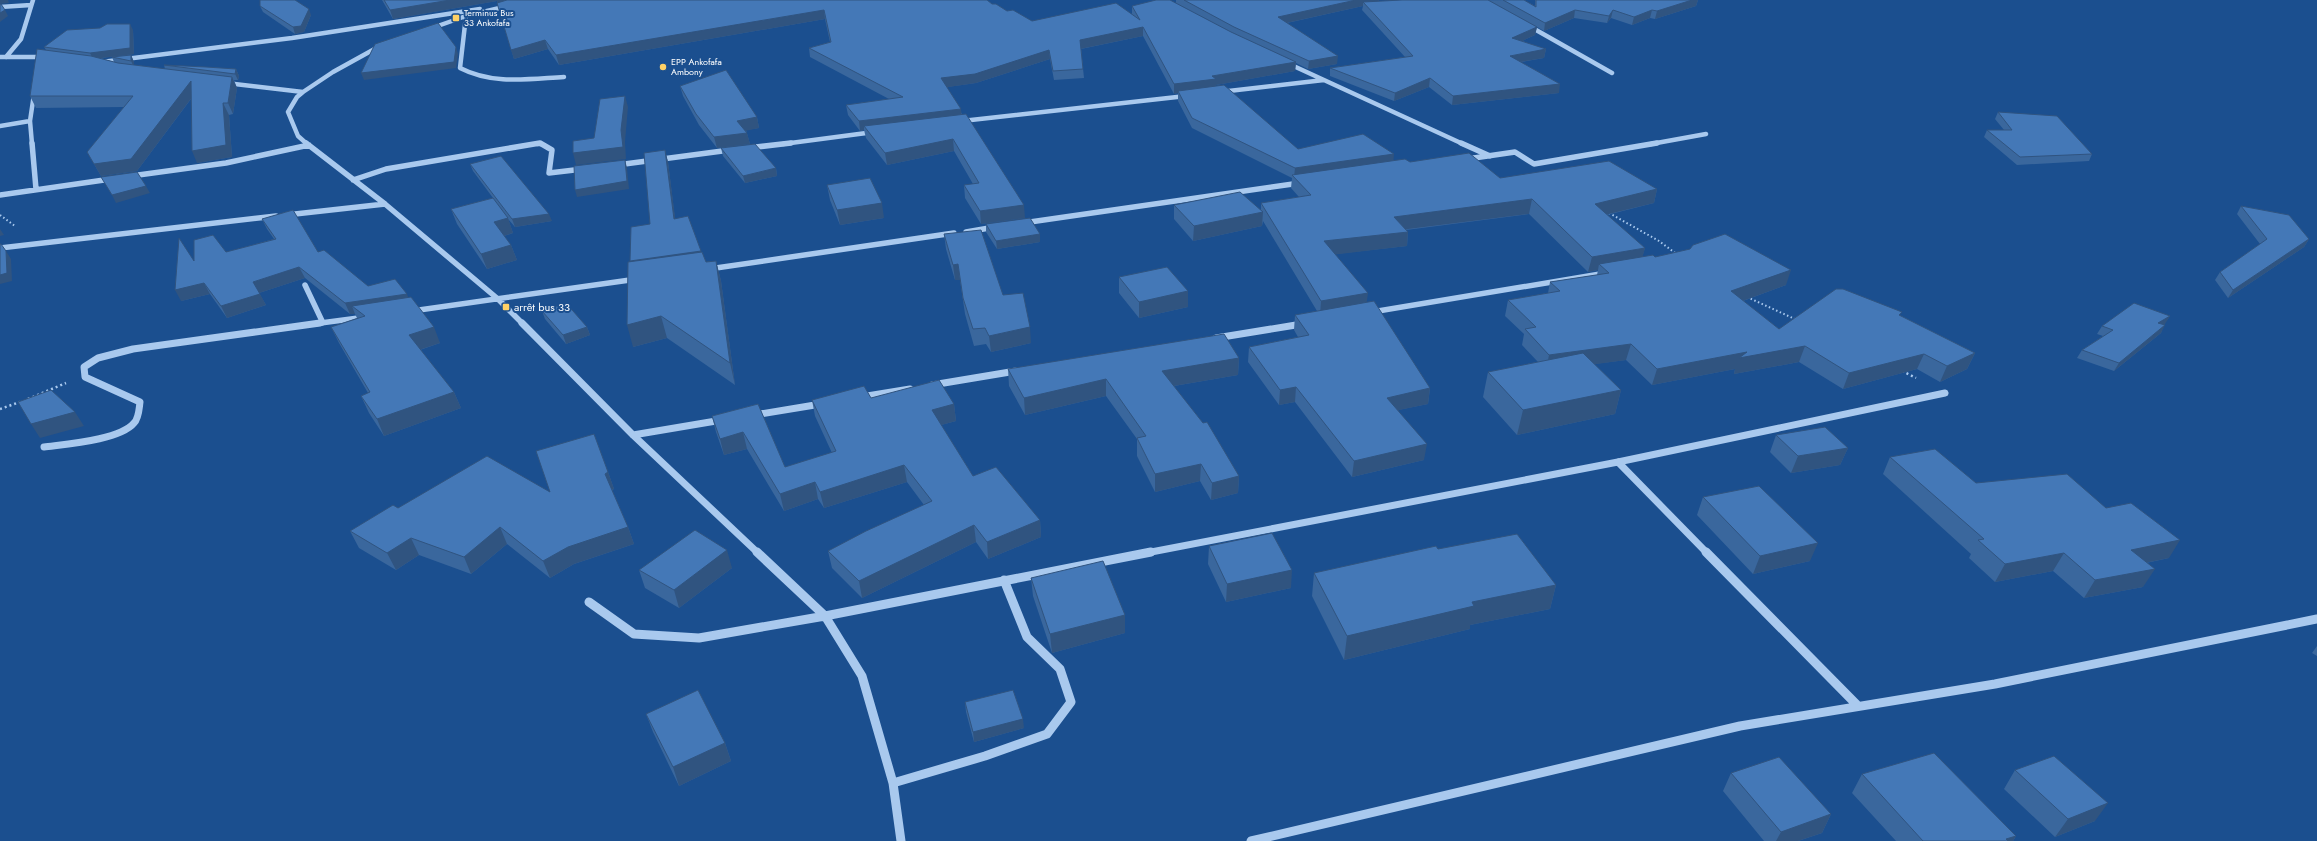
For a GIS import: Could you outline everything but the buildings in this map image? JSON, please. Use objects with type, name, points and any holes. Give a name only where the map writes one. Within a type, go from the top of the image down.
[{"type":"street","points":[[0,7],[32,2],[21,39],[6,57]]},
{"type":"street","points":[[109,66],[93,63],[292,38],[514,4],[466,16],[429,29]]},
{"type":"street","points":[[466,16],[460,68],[472,76],[497,80],[564,77]]},
{"type":"street","points":[[1526,25],[1612,73]]},
{"type":"street","points":[[384,45],[334,72],[297,97],[288,112],[298,136],[352,180],[385,204],[498,299],[633,435],[825,616],[862,676],[893,783],[901,841]]},
{"type":"street","points":[[39,64],[40,56]]},
{"type":"street","points":[[0,57],[40,56],[56,58]]},
{"type":"street","points":[[1281,61],[1490,156]]},
{"type":"street","points":[[1213,92],[1324,80]]},
{"type":"street","points":[[221,82],[303,92]]},
{"type":"street","points":[[36,85],[30,121],[36,189]]},
{"type":"street","points":[[959,121],[1189,95]]},
{"type":"street","points":[[0,126],[30,121]]},
{"type":"street","points":[[612,165],[880,131]]},
{"type":"street","points":[[1458,160],[1515,152],[1534,164],[1706,134]]},
{"type":"street","points":[[352,180],[386,169],[540,143],[552,150],[549,173],[589,168]]},
{"type":"street","points":[[123,177],[226,163],[309,146]]},
{"type":"street","points":[[0,195],[115,178]]},
{"type":"street","points":[[1018,224],[1309,182]]},
{"type":"street","points":[[0,248],[385,204]]},
{"type":"street","points":[[705,269],[1002,226]]},
{"type":"street","points":[[1363,314],[1615,272]]},
{"type":"street","points":[[403,312],[644,278]]},
{"type":"street","points":[[305,285],[323,323]]},
{"type":"street","points":[[44,447],[106,436],[133,424],[139,413],[140,402],[85,377],[84,367],[98,358],[133,349],[371,316]]},
{"type":"street","points":[[1206,340],[1308,323]]},
{"type":"street","points":[[923,387],[1026,370]]},
{"type":"street","points":[[853,398],[916,388]]},
{"type":"street","points":[[589,602],[634,634],[699,638],[825,616],[1004,580],[1618,462],[1945,393]]},
{"type":"street","points":[[743,417],[829,402]]},
{"type":"street","points":[[633,435],[727,419]]},
{"type":"street","points":[[1618,462],[1858,706]]},
{"type":"street","points":[[893,783],[985,756],[1046,734],[1071,702],[1060,669],[1027,637],[1004,580]]},
{"type":"street","points":[[1251,841],[1740,726],[1995,684],[2317,619]]},
{"type":"path","points":[[1604,210],[1659,241],[1680,256]]},
{"type":"path","points":[[1741,293],[1804,323]]},
{"type":"path","points":[[1896,368],[1945,393]]},
{"type":"path","points":[[0,409],[85,377]]},
{"type":"place","name":"Terminus Bus 33 Ankofafa","points":[[456,18]]},
{"type":"place","name":"EPP Ankofafa Ambony","points":[[663,67]]},
{"type":"place","name":"arrêt bus 33","points":[[506,307]]}]
